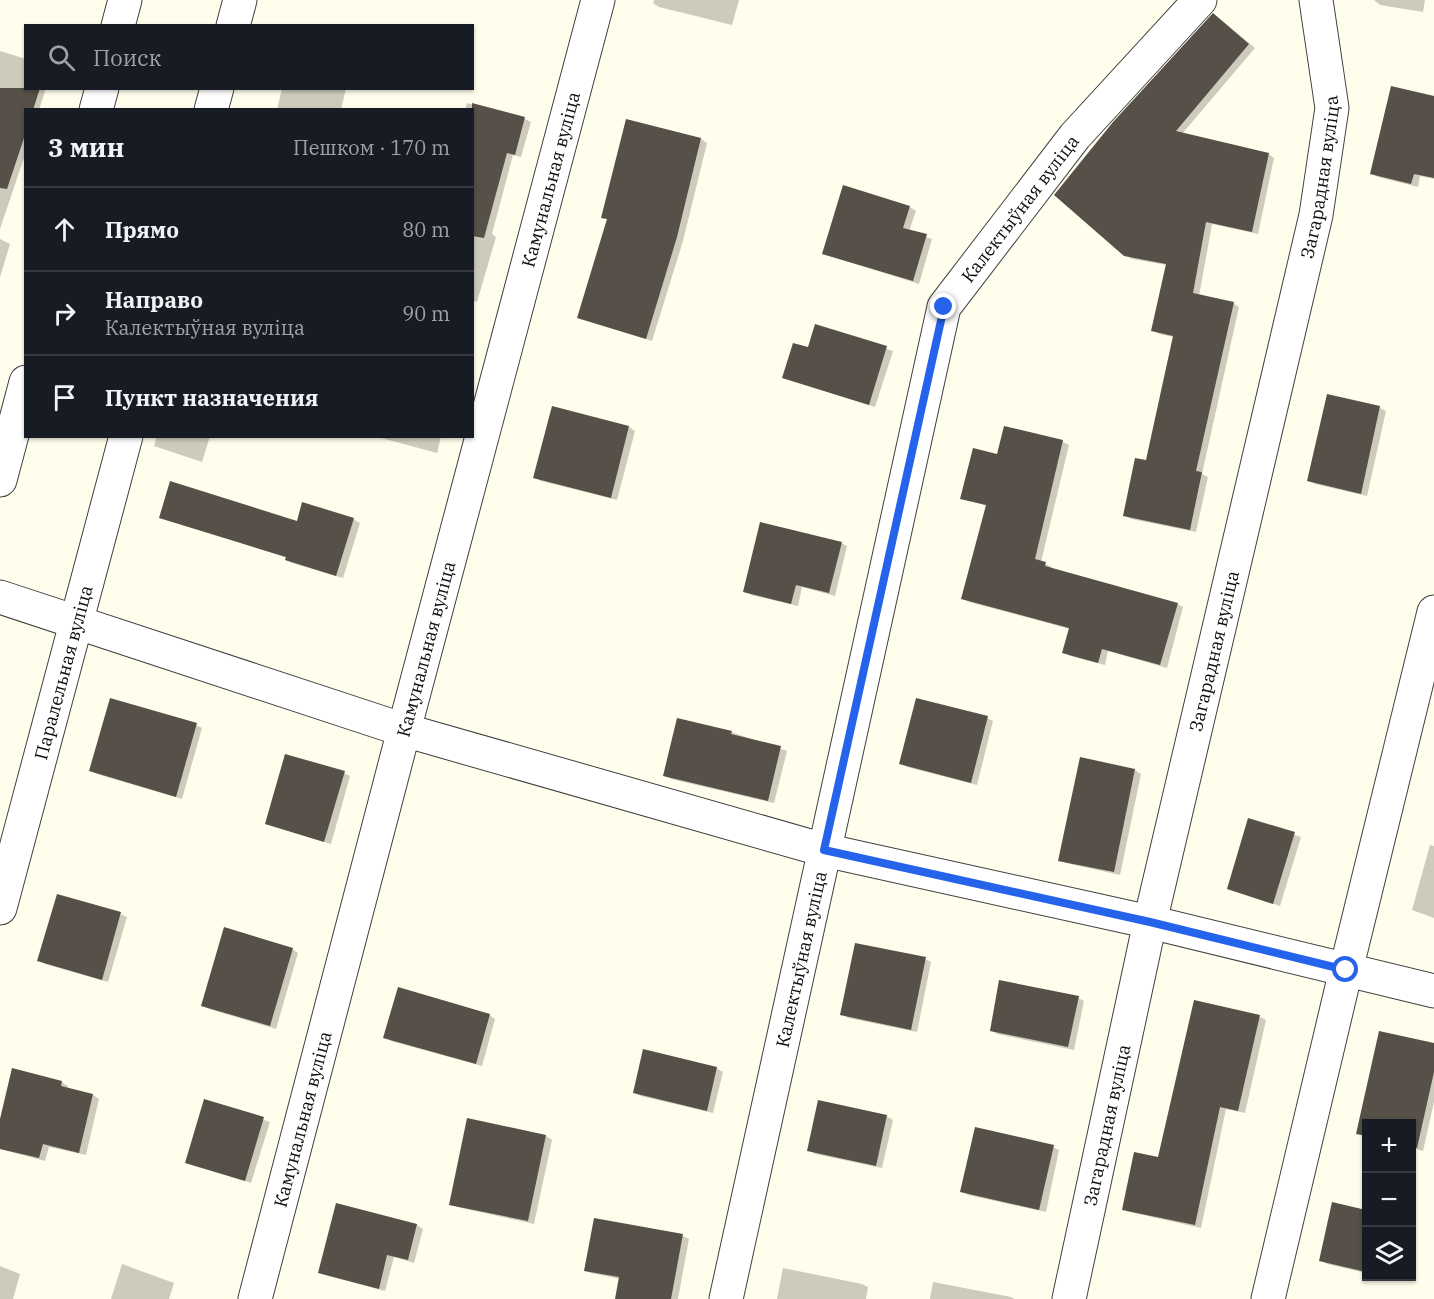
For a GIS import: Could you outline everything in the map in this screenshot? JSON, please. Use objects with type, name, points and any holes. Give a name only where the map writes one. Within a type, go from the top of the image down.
[{"type":"street","points":[[119,24],[125,0]]},
{"type":"street","points":[[234,24],[240,0]]},
{"type":"street","name":"Камунальная вуліца","points":[[255,1299],[598,0]]},
{"type":"street","name":"Калектыўная вуліца","points":[[726,1299],[944,307],[1075,136],[1200,0]]},
{"type":"street","name":"Загарадная вуліца","points":[[1069,1299],[1150,922],[1316,215],[1332,108],[1316,0]]},
{"type":"street","points":[[97,108],[101,90]]},
{"type":"street","points":[[212,108],[216,90]]},
{"type":"street","points":[[0,480],[24,390]]},
{"type":"street","name":"Паралельная вуліца","points":[[0,908],[78,624],[125,438]]},
{"type":"street","points":[[0,597],[404,730],[824,850],[1150,922],[1434,991]]},
{"type":"street","points":[[1268,1299],[1434,612]]},
{"type":"building","points":[[1213,13],[1249,44],[1176,131],[1269,153],[1252,232],[1206,222],[1193,293],[1234,302],[1196,471],[1202,472],[1190,530],[1123,516],[1135,458],[1146,460],[1173,336],[1151,331],[1166,264],[1124,256],[1054,195],[1113,122]]},
{"type":"building","points":[[1391,86],[1434,96],[1434,178],[1414,174],[1411,184],[1370,174]]},
{"type":"building","points":[[0,88],[39,90],[34,108],[24,108],[24,138],[7,189],[0,188]]},
{"type":"building","points":[[472,103],[525,117],[515,155],[507,153],[484,238],[474,236],[474,108],[472,108]]},
{"type":"building","points":[[626,119],[701,138],[677,237],[646,339],[577,318],[607,219],[601,218]]},
{"type":"building","points":[[843,185],[910,206],[903,228],[927,234],[913,281],[822,254]]},
{"type":"building","points":[[815,324],[887,346],[869,405],[782,378],[793,343],[808,347]]},
{"type":"building","points":[[1327,394],[1380,406],[1361,494],[1307,481]]},
{"type":"building","points":[[552,406],[629,426],[611,498],[533,478]]},
{"type":"building","points":[[1004,426],[1063,440],[1035,559],[1046,562],[1045,566],[1178,603],[1160,665],[1102,649],[1098,663],[1062,653],[1069,628],[961,599],[986,505],[960,499],[973,448],[997,454]]},
{"type":"building","points":[[170,481],[297,521],[302,502],[354,518],[336,576],[285,560],[286,557],[159,518]]},
{"type":"building","points":[[760,522],[842,542],[829,593],[796,585],[791,604],[743,592]]},
{"type":"building","points":[[110,698],[197,723],[176,797],[89,771]]},
{"type":"building","points":[[916,698],[988,716],[971,783],[899,764]]},
{"type":"building","points":[[677,718],[781,746],[768,801],[663,776]]},
{"type":"building","points":[[285,754],[345,771],[324,842],[265,824]]},
{"type":"building","points":[[1080,757],[1135,769],[1114,872],[1058,861]]},
{"type":"building","points":[[1248,818],[1295,832],[1273,904],[1227,889]]},
{"type":"building","points":[[57,894],[121,912],[102,980],[37,961]]},
{"type":"building","points":[[224,927],[293,948],[270,1026],[201,1006]]},
{"type":"building","points":[[855,943],[926,957],[911,1030],[840,1015]]},
{"type":"building","points":[[999,980],[1079,996],[1068,1047],[990,1031]]},
{"type":"building","points":[[398,987],[490,1014],[476,1064],[383,1038]]},
{"type":"building","points":[[1194,1000],[1260,1015],[1238,1111],[1220,1107],[1195,1225],[1122,1210],[1134,1152],[1158,1157]]},
{"type":"building","points":[[1379,1031],[1434,1043],[1434,1072],[1417,1148],[1416,1119],[1362,1119],[1362,1135],[1356,1134]]},
{"type":"building","points":[[643,1049],[717,1067],[707,1111],[633,1093]]},
{"type":"building","points":[[12,1068],[62,1081],[61,1086],[93,1094],[79,1153],[43,1144],[39,1158],[0,1149],[0,1119]]},
{"type":"building","points":[[204,1099],[264,1117],[245,1181],[185,1163]]},
{"type":"building","points":[[818,1100],[887,1115],[876,1166],[807,1151]]},
{"type":"building","points":[[467,1118],[546,1135],[528,1221],[449,1205]]},
{"type":"building","points":[[975,1127],[1054,1145],[1039,1210],[960,1192]]},
{"type":"building","points":[[1332,1202],[1362,1209],[1362,1271],[1319,1261]]},
{"type":"building","points":[[336,1203],[417,1224],[408,1260],[387,1255],[379,1289],[318,1273]]},
{"type":"building","points":[[594,1218],[683,1234],[671,1299],[615,1299],[619,1277],[584,1271]]},
{"type":"route","points":[[944,307],[824,850],[1150,922],[1346,970]]}]
